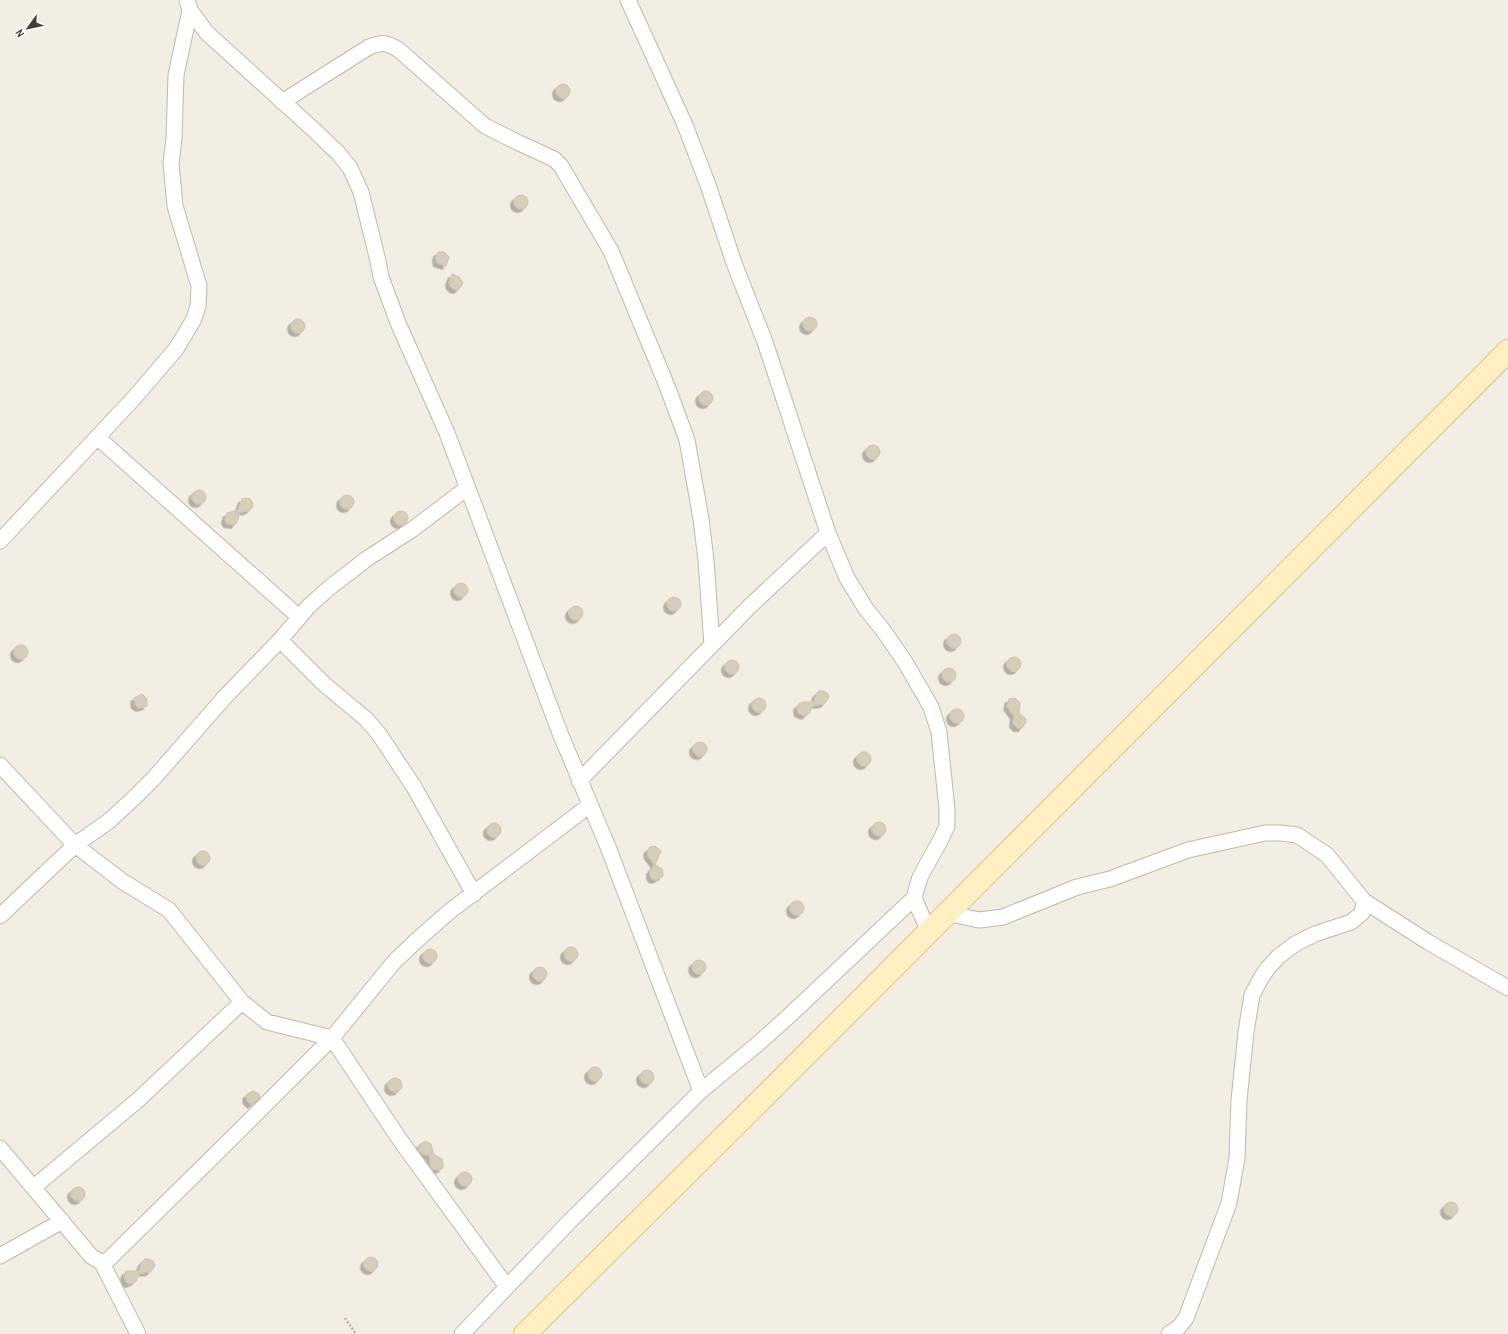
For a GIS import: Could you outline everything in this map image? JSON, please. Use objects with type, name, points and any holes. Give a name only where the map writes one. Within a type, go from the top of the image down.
[{"type":"street","points":[[462,1334],[575,1216],[701,1091],[789,1016],[914,898],[920,877],[947,826],[946,792],[939,732],[931,707],[920,686],[847,578],[828,533],[765,342],[734,262],[708,185],[685,125],[628,0]]},
{"type":"street","points":[[189,5],[207,33],[333,148],[350,168],[361,192],[381,277],[398,323],[447,433],[580,781],[608,848],[701,1091]]},
{"type":"street","points":[[0,541],[97,437],[176,349],[194,319],[198,306],[199,286],[175,206],[171,163],[174,139],[176,76],[189,5]]},
{"type":"street","points":[[282,102],[369,47],[379,43],[388,44],[399,50],[485,126],[554,159],[561,166],[611,251],[667,386],[687,440],[701,519],[706,560],[712,645]]},
{"type":"street","points":[[525,1334],[929,932],[1508,351]]},
{"type":"street","points":[[97,437],[299,617]]},
{"type":"street","points":[[0,916],[75,845],[109,821],[134,798],[154,778],[224,698],[280,640],[299,617],[329,588],[347,573],[413,529],[467,488]]},
{"type":"street","points":[[580,781],[750,606],[828,533]]},
{"type":"street","points":[[280,640],[324,684],[366,719],[378,734],[414,787],[474,894]]},
{"type":"street","points":[[0,765],[75,845],[122,881],[169,910],[242,1002],[267,1022],[332,1038],[400,1140],[507,1287]]},
{"type":"street","points":[[102,1263],[109,1259],[147,1222],[332,1038],[394,962],[450,911],[590,805]]},
{"type":"street","points":[[947,913],[979,920],[1003,916],[1077,888],[1110,879],[1188,850],[1265,833],[1281,833],[1297,836],[1327,855],[1364,901],[1428,942],[1508,988]]},
{"type":"street","points":[[914,898],[929,932]]},
{"type":"street","points":[[1169,1334],[1179,1328],[1186,1318],[1229,1203],[1237,1158],[1239,1100],[1246,1032],[1252,995],[1261,978],[1279,956],[1295,944],[1315,934],[1351,922],[1362,913],[1364,901]]},
{"type":"street","points":[[34,1187],[138,1100],[242,1002]]},
{"type":"street","points":[[0,1148],[91,1256],[102,1263],[138,1334]]},
{"type":"street","points":[[0,1256],[62,1221]]},
{"type":"path","points":[[345,1318],[356,1334]]},
{"type":"building","points":[[563,84],[568,86],[570,91],[568,96],[563,98],[558,96],[556,91],[558,86]]},
{"type":"building","points":[[521,195],[526,197],[528,202],[526,207],[521,209],[516,207],[514,202],[516,197]]},
{"type":"building","points":[[438,252],[444,252],[449,257],[446,266],[437,263],[436,257]]},
{"type":"building","points":[[452,274],[459,277],[463,282],[461,287],[457,290],[450,286],[449,282]]},
{"type":"building","points":[[810,317],[815,319],[817,324],[815,329],[810,331],[805,329],[803,324],[805,319]]},
{"type":"building","points":[[298,319],[303,321],[305,326],[303,331],[298,333],[293,331],[291,326],[293,321]]},
{"type":"building","points":[[706,391],[711,393],[713,398],[711,403],[706,405],[701,403],[699,398],[701,393]]},
{"type":"building","points":[[873,445],[878,447],[880,452],[878,457],[873,459],[868,457],[866,452],[868,447]]},
{"type":"building","points":[[199,490],[204,492],[206,497],[204,502],[199,504],[194,502],[192,497],[194,492]]},
{"type":"building","points":[[347,495],[352,497],[354,502],[352,507],[347,509],[342,507],[340,502],[342,497]]},
{"type":"building","points":[[242,499],[250,499],[253,503],[252,508],[248,511],[239,512],[238,520],[235,525],[227,524],[225,520],[227,513],[238,510]]},
{"type":"building","points":[[401,511],[406,513],[408,518],[406,523],[401,525],[396,523],[394,518],[396,513]]},
{"type":"building","points":[[461,583],[466,585],[468,590],[466,595],[461,597],[456,595],[454,590],[456,585]]},
{"type":"building","points":[[674,597],[679,599],[681,604],[679,609],[674,611],[669,609],[667,604],[669,599]]},
{"type":"building","points":[[576,606],[581,608],[583,613],[581,618],[576,620],[571,618],[569,613],[571,608]]},
{"type":"building","points":[[954,634],[959,636],[961,641],[959,646],[954,648],[949,646],[947,641],[949,636]]},
{"type":"building","points":[[21,645],[26,647],[28,652],[26,657],[21,659],[16,657],[14,652],[16,647]]},
{"type":"building","points":[[1014,657],[1019,659],[1021,664],[1019,669],[1014,671],[1009,669],[1007,664],[1009,659]]},
{"type":"building","points":[[732,660],[737,662],[739,667],[737,672],[732,674],[727,672],[725,667],[727,662]]},
{"type":"building","points":[[949,668],[954,670],[956,675],[954,680],[949,682],[944,680],[942,675],[944,670]]},
{"type":"building","points":[[819,691],[827,693],[829,696],[827,701],[824,704],[814,705],[805,716],[798,713],[797,707],[799,704],[803,702],[814,702],[816,694]]},
{"type":"building","points":[[142,694],[147,699],[147,706],[139,708],[135,705],[134,698]]},
{"type":"building","points":[[759,698],[764,700],[766,705],[764,710],[759,712],[754,710],[752,705],[754,700]]},
{"type":"building","points":[[1015,698],[1020,703],[1019,713],[1026,719],[1026,722],[1022,728],[1017,728],[1013,724],[1014,716],[1007,706],[1009,699]]},
{"type":"building","points":[[957,709],[962,711],[964,716],[962,721],[957,723],[952,721],[950,716],[952,711]]},
{"type":"building","points":[[700,742],[705,744],[707,749],[705,754],[700,756],[695,754],[693,749],[695,744]]},
{"type":"building","points":[[864,752],[869,754],[871,759],[869,764],[864,766],[859,764],[857,759],[859,754]]},
{"type":"building","points":[[879,822],[884,824],[886,829],[884,834],[879,836],[874,834],[872,829],[874,824]]},
{"type":"building","points":[[494,823],[499,825],[501,830],[499,835],[494,837],[489,835],[487,830],[489,825]]},
{"type":"building","points":[[655,846],[661,851],[655,865],[648,856],[647,851],[650,847]]},
{"type":"building","points":[[203,851],[208,853],[210,858],[208,863],[203,865],[198,863],[196,858],[198,853]]},
{"type":"building","points":[[655,864],[662,869],[663,873],[663,876],[656,880],[652,879],[650,875],[650,871]]},
{"type":"building","points":[[797,901],[802,903],[804,908],[802,913],[797,915],[792,913],[790,908],[792,903]]},
{"type":"building","points":[[571,947],[576,949],[578,954],[576,959],[571,961],[566,959],[564,954],[566,949]]},
{"type":"building","points":[[430,949],[435,951],[437,956],[435,961],[430,963],[425,961],[423,956],[425,951]]},
{"type":"building","points":[[699,960],[704,962],[706,967],[704,972],[699,974],[694,972],[692,967],[694,962]]},
{"type":"building","points":[[540,967],[545,969],[547,974],[545,979],[540,981],[535,979],[533,974],[535,969]]},
{"type":"building","points":[[595,1067],[600,1069],[602,1074],[600,1079],[595,1081],[590,1079],[588,1074],[590,1069]]},
{"type":"building","points":[[647,1070],[652,1072],[654,1077],[652,1082],[647,1084],[642,1082],[640,1077],[642,1072]]},
{"type":"building","points":[[395,1078],[400,1080],[402,1085],[400,1090],[395,1092],[390,1090],[388,1085],[390,1080]]},
{"type":"building","points":[[253,1091],[259,1094],[260,1098],[251,1105],[247,1101],[246,1095]]},
{"type":"building","points":[[425,1141],[431,1144],[434,1155],[442,1159],[443,1168],[439,1170],[432,1169],[430,1166],[430,1156],[419,1151],[419,1145]]},
{"type":"building","points":[[465,1172],[470,1174],[472,1179],[470,1184],[465,1186],[460,1184],[458,1179],[460,1174]]},
{"type":"building","points":[[78,1187],[83,1189],[85,1194],[83,1199],[78,1201],[73,1199],[71,1194],[73,1189]]},
{"type":"building","points":[[1451,1202],[1456,1204],[1458,1209],[1456,1214],[1451,1216],[1446,1214],[1444,1209],[1446,1204]]},
{"type":"building","points":[[371,1257],[376,1259],[378,1264],[376,1269],[371,1271],[366,1269],[364,1264],[366,1259]]},
{"type":"building","points":[[145,1259],[153,1261],[155,1265],[153,1269],[150,1272],[140,1273],[136,1281],[128,1284],[124,1276],[126,1271],[139,1271],[142,1262]]}]
